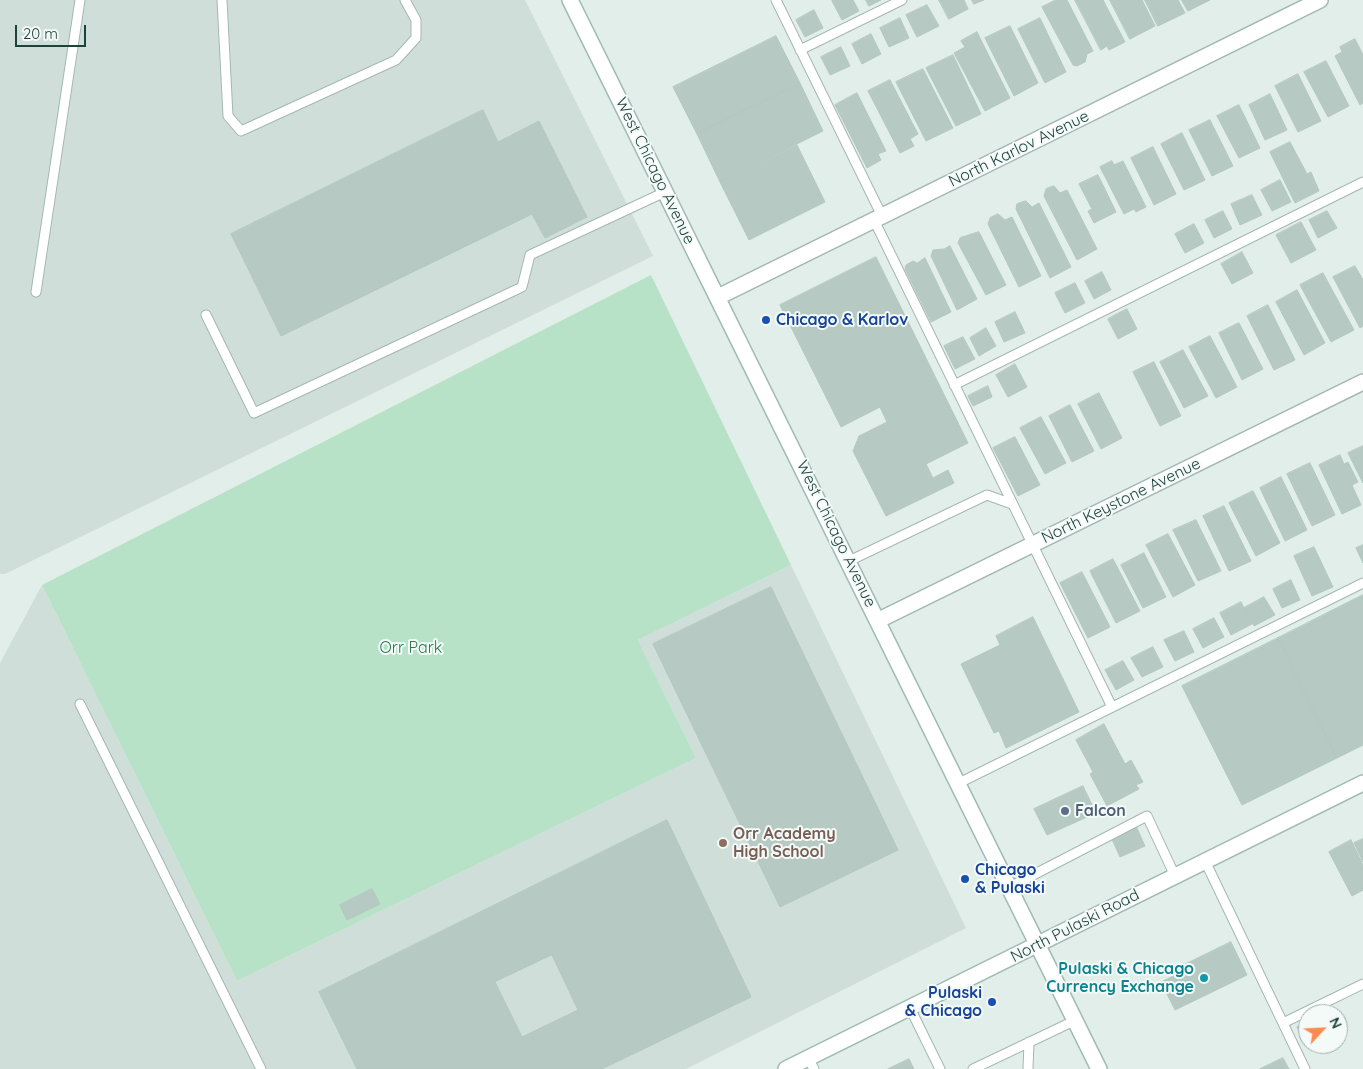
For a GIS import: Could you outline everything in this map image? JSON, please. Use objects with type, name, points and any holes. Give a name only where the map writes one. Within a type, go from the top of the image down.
[{"type":"main road","name":"West Chicago Avenue","points":[[570,0],[879,620],[1099,1069]]},
{"type":"main road","name":"North Karlov Avenue","points":[[718,297],[1320,0]]},
{"type":"main road","name":"North Keystone Avenue","points":[[879,620],[1363,382]]},
{"type":"main road","name":"North Pulaski Road","points":[[786,1069],[811,1064],[910,1008],[1363,782]]},
{"type":"lane","points":[[36,292],[80,0]]},
{"type":"lane","points":[[222,0],[228,116],[241,131],[396,60],[416,38],[416,20],[405,0]]},
{"type":"lane","points":[[776,0],[954,385],[1112,707]]},
{"type":"lane","points":[[800,50],[902,0]]},
{"type":"lane","points":[[954,385],[1363,182]]},
{"type":"lane","points":[[206,315],[254,413],[522,286],[530,256],[665,192]]},
{"type":"lane","points":[[849,561],[987,495],[1012,504]]},
{"type":"lane","points":[[959,783],[1363,583]]},
{"type":"lane","points":[[80,704],[261,1069]]},
{"type":"lane","points":[[1010,887],[1147,816],[1175,876]]},
{"type":"lane","points":[[1205,861],[1305,1069]]},
{"type":"lane","points":[[1283,1023],[1363,984]]},
{"type":"lane","points":[[910,1008],[940,1069]]},
{"type":"lane","points":[[973,1069],[1076,1020]]},
{"type":"lane","points":[[1028,1069],[1029,1042]]},
{"type":"shaded area","points":[[0,0],[525,0],[653,256],[5,574],[0,574]]},
{"type":"shaded area","name":"Orr Academy High School","points":[[791,565],[966,928],[686,1069],[0,1069],[0,663],[42,585],[237,981],[696,758],[638,640]]},
{"type":"green space","name":"Orr Park","points":[[651,275],[791,565],[638,640],[696,758],[237,981],[42,585]]},
{"type":"building","points":[[853,0],[859,11],[842,20],[832,1]]},
{"type":"building","points":[[866,0],[881,0],[869,6]]},
{"type":"building","points":[[939,0],[964,0],[968,9],[949,19]]},
{"type":"building","points":[[972,0],[984,0],[974,4]]},
{"type":"building","points":[[1056,0],[1067,0],[1093,51],[1087,54],[1085,62],[1077,66],[1073,65],[1042,7]]},
{"type":"building","points":[[1075,0],[1103,0],[1125,42],[1109,50],[1107,46],[1101,50]]},
{"type":"building","points":[[1110,0],[1142,0],[1155,26],[1130,39]]},
{"type":"building","points":[[1145,0],[1178,0],[1185,13],[1158,26]]},
{"type":"building","points":[[1182,0],[1210,0],[1188,11]]},
{"type":"building","points":[[927,5],[939,26],[917,37],[906,15]]},
{"type":"building","points":[[814,10],[823,28],[805,37],[796,20]]},
{"type":"building","points":[[900,18],[909,38],[889,47],[880,28]]},
{"type":"building","points":[[1040,18],[1066,72],[1045,83],[1018,29]]},
{"type":"building","points":[[1010,26],[1038,83],[1014,96],[985,38]]},
{"type":"building","points":[[977,32],[1010,98],[985,111],[954,53],[965,47],[961,41]]},
{"type":"building","points":[[871,34],[881,54],[862,64],[852,44]]},
{"type":"building","points":[[776,36],[800,83],[697,134],[673,87]]},
{"type":"building","points":[[1355,39],[1363,55],[1363,103],[1360,105],[1335,56],[1342,52],[1340,47]]},
{"type":"building","points":[[841,47],[850,66],[830,75],[821,57]]},
{"type":"building","points":[[953,55],[981,114],[956,126],[926,68]]},
{"type":"building","points":[[1326,61],[1349,106],[1328,117],[1304,72]]},
{"type":"building","points":[[923,69],[953,128],[926,141],[896,82]]},
{"type":"building","points":[[1298,74],[1321,121],[1298,132],[1275,86]]},
{"type":"building","points":[[890,80],[918,134],[910,139],[914,146],[900,153],[868,91]]},
{"type":"building","points":[[800,83],[823,131],[720,182],[697,134]]},
{"type":"building","points":[[857,93],[886,151],[878,154],[881,160],[867,168],[835,105]]},
{"type":"building","points":[[1270,94],[1287,130],[1265,140],[1249,105]]},
{"type":"building","points":[[1239,105],[1260,148],[1239,158],[1217,116]]},
{"type":"building","points":[[483,110],[498,142],[539,121],[587,217],[545,238],[532,214],[281,336],[231,234]]},
{"type":"building","points":[[1210,120],[1233,166],[1212,176],[1189,130]]},
{"type":"building","points":[[1182,133],[1205,180],[1184,190],[1161,144]]},
{"type":"building","points":[[1290,142],[1307,174],[1311,172],[1319,191],[1295,203],[1270,152]]},
{"type":"building","points":[[797,145],[825,202],[749,240],[720,182]]},
{"type":"building","points":[[1153,147],[1176,194],[1154,205],[1131,158]]},
{"type":"building","points":[[1112,161],[1114,165],[1123,161],[1146,207],[1136,212],[1134,209],[1124,214],[1100,167]]},
{"type":"building","points":[[1098,175],[1116,212],[1094,223],[1088,211],[1092,209],[1079,184]]},
{"type":"building","points":[[1280,180],[1291,202],[1272,211],[1261,190]]},
{"type":"building","points":[[1054,186],[1060,193],[1067,190],[1097,249],[1077,260],[1044,196],[1046,189]]},
{"type":"building","points":[[1252,195],[1262,215],[1240,225],[1231,204]]},
{"type":"building","points":[[1026,201],[1032,207],[1039,203],[1071,267],[1050,278],[1016,209],[1017,204]]},
{"type":"building","points":[[1223,211],[1232,229],[1214,238],[1205,220]]},
{"type":"building","points":[[1327,211],[1337,228],[1318,238],[1309,220]]},
{"type":"building","points":[[998,214],[1005,220],[1012,217],[1041,276],[1019,287],[988,224],[990,218]]},
{"type":"building","points":[[1301,222],[1316,250],[1291,263],[1276,235]]},
{"type":"building","points":[[1194,224],[1204,243],[1185,253],[1175,234]]},
{"type":"building","points":[[979,232],[1006,285],[986,295],[958,243],[960,238]]},
{"type":"building","points":[[950,246],[977,299],[957,310],[931,256],[933,250],[944,249]]},
{"type":"building","points":[[1242,252],[1253,273],[1232,284],[1221,264]]},
{"type":"building","points":[[876,257],[968,443],[926,464],[933,478],[948,470],[954,483],[886,516],[853,451],[859,436],[887,422],[880,407],[841,427],[780,305]]},
{"type":"building","points":[[925,258],[951,312],[931,322],[905,269],[906,265],[913,261],[917,263]]},
{"type":"building","points":[[1355,266],[1363,280],[1363,326],[1360,328],[1333,277]]},
{"type":"building","points":[[1102,272],[1111,290],[1094,299],[1085,281]]},
{"type":"building","points":[[1323,273],[1354,330],[1331,342],[1300,285]]},
{"type":"building","points":[[1075,283],[1085,303],[1065,313],[1055,293]]},
{"type":"building","points":[[1297,290],[1325,343],[1304,355],[1276,302]]},
{"type":"building","points":[[1268,305],[1295,360],[1274,370],[1247,316]]},
{"type":"building","points":[[1127,309],[1137,329],[1118,339],[1108,319]]},
{"type":"building","points":[[1015,312],[1025,333],[1004,342],[995,322]]},
{"type":"building","points":[[1239,323],[1263,369],[1242,380],[1219,333]]},
{"type":"building","points":[[986,328],[996,346],[979,356],[970,338]]},
{"type":"building","points":[[1210,336],[1237,387],[1216,398],[1189,347]]},
{"type":"building","points":[[963,337],[975,359],[955,369],[944,346]]},
{"type":"building","points":[[1183,350],[1208,396],[1184,408],[1160,362]]},
{"type":"building","points":[[1154,362],[1181,416],[1160,426],[1133,372]]},
{"type":"building","points":[[1015,364],[1027,387],[1008,397],[996,375]]},
{"type":"building","points":[[988,386],[992,397],[973,406],[968,396]]},
{"type":"building","points":[[1099,393],[1122,438],[1101,449],[1078,404]]},
{"type":"building","points":[[1070,405],[1094,451],[1072,462],[1049,416]]},
{"type":"building","points":[[1041,417],[1066,463],[1045,474],[1020,428]]},
{"type":"building","points":[[1015,437],[1040,485],[1018,496],[993,448]]},
{"type":"building","points":[[1363,446],[1363,483],[1348,453]]},
{"type":"building","points":[[1340,455],[1344,464],[1348,462],[1358,482],[1352,485],[1361,505],[1342,514],[1319,465]]},
{"type":"building","points":[[1310,463],[1335,515],[1312,526],[1287,474]]},
{"type":"building","points":[[1281,477],[1307,530],[1285,541],[1260,488]]},
{"type":"building","points":[[1253,491],[1280,543],[1256,556],[1229,503]]},
{"type":"building","points":[[1224,506],[1251,561],[1229,571],[1203,516]]},
{"type":"building","points":[[1196,520],[1221,571],[1198,581],[1173,530]]},
{"type":"building","points":[[1168,534],[1195,585],[1173,597],[1146,545]]},
{"type":"building","points":[[1363,545],[1363,563],[1356,548]]},
{"type":"building","points":[[1314,547],[1333,587],[1312,596],[1294,556]]},
{"type":"building","points":[[1144,553],[1166,597],[1143,608],[1121,565]]},
{"type":"building","points":[[1113,559],[1140,611],[1116,623],[1090,571]]},
{"type":"building","points":[[1082,572],[1110,627],[1088,638],[1060,583]]},
{"type":"building","points":[[1291,580],[1300,600],[1282,608],[1273,589]]},
{"type":"building","points":[[771,587],[898,850],[780,907],[653,644]]},
{"type":"building","points":[[1363,595],[1363,745],[1337,758],[1278,638]]},
{"type":"building","points":[[1264,597],[1275,615],[1254,626],[1244,608]]},
{"type":"building","points":[[1241,602],[1252,624],[1231,635],[1220,613]]},
{"type":"building","points":[[1033,617],[1079,712],[1006,748],[999,731],[994,733],[961,664],[1000,645],[996,636]]},
{"type":"building","points":[[1214,618],[1224,637],[1203,648],[1193,629]]},
{"type":"building","points":[[1184,631],[1194,652],[1175,661],[1164,640]]},
{"type":"building","points":[[1278,638],[1337,758],[1242,805],[1182,686]]},
{"type":"building","points":[[1153,647],[1163,667],[1142,677],[1131,658]]},
{"type":"building","points":[[1123,661],[1134,680],[1116,690],[1105,670]]},
{"type":"building","points":[[1104,724],[1125,764],[1131,760],[1143,782],[1136,785],[1139,789],[1107,806],[1090,774],[1093,772],[1076,740]]},
{"type":"building","name":"Falcon","points":[[1083,786],[1096,813],[1047,835],[1034,809]]},
{"type":"building","points":[[667,820],[751,997],[602,1069],[357,1069],[319,992]],"holes":[[[552,955],[578,1010],[522,1037],[495,982]]]},
{"type":"building","points":[[1136,826],[1145,846],[1120,857],[1111,837]]},
{"type":"building","points":[[1363,839],[1363,862],[1354,843]]},
{"type":"building","points":[[1351,840],[1363,865],[1363,890],[1352,896],[1329,852]]},
{"type":"building","points":[[372,889],[380,904],[347,920],[340,905]]},
{"type":"building","name":"Pulaski & Chicago Currency Exchange","points":[[1231,942],[1247,975],[1175,1010],[1161,982],[1184,971],[1184,965]]},
{"type":"building","points":[[1283,1058],[1289,1069],[1260,1069]]},
{"type":"building","points":[[909,1059],[914,1069],[888,1069]]},
{"type":"place","name":"Chicago & Karlov","points":[[766,320]]},
{"type":"place","name":"Falcon","points":[[1065,811]]},
{"type":"place","name":"Orr Academy High School","points":[[723,843]]},
{"type":"place","name":"Chicago & Pulaski","points":[[965,879]]},
{"type":"place","name":"Pulaski & Chicago Currency Exchange","points":[[1204,978]]},
{"type":"place","name":"Pulaski & Chicago","points":[[992,1002]]}]
